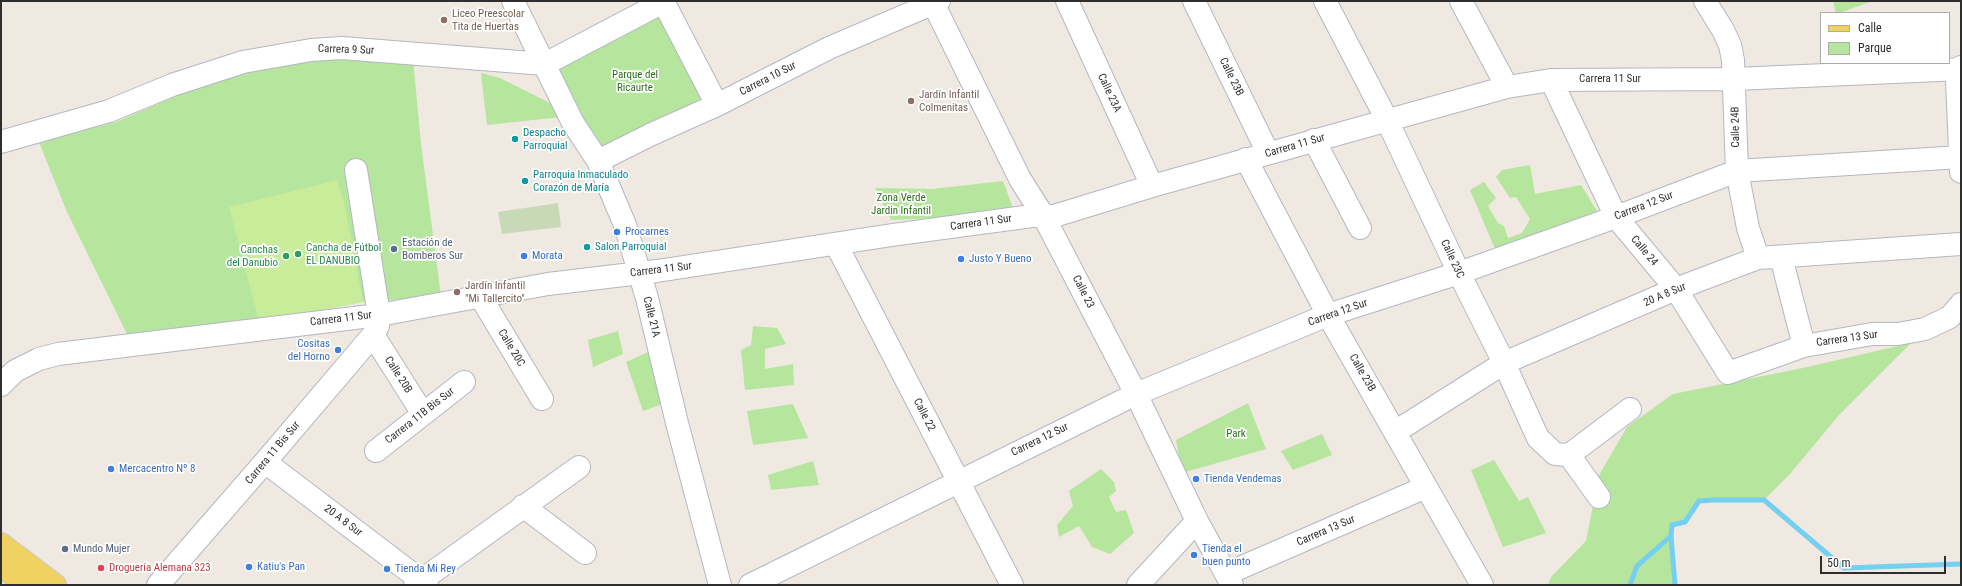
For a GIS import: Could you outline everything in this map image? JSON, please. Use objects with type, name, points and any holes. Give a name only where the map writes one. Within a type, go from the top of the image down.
[{"type":"main road","points":[[1,544],[55,585]]},
{"type":"main road","points":[[1,566],[27,585]]},
{"type":"street","name":"Calle 21A","points":[[513,1],[573,123],[598,161],[626,225],[639,272],[713,580]]},
{"type":"street","points":[[545,64],[664,1],[717,105]]},
{"type":"street","name":"Calle 23A","points":[[1066,1],[1152,186]]},
{"type":"street","name":"Calle 23B","points":[[1194,1],[1268,153]]},
{"type":"street","name":"Calle 23C","points":[[1325,1],[1387,120],[1459,273],[1504,363],[1538,438],[1555,454],[1569,455]]},
{"type":"street","points":[[1462,1],[1507,87]]},
{"type":"street","name":"Calle 24B","points":[[1705,1],[1723,30],[1730,46],[1735,79],[1737,170],[1748,228],[1758,258]]},
{"type":"street","name":"Carrera 10 Sur","points":[[598,161],[652,134],[717,105],[829,48],[935,2]]},
{"type":"street","name":"Calle 23","points":[[935,2],[1020,179],[1044,217],[1136,394],[1196,521],[1229,580]]},
{"type":"street","name":"Carrera 9 Sur","points":[[1,142],[109,111],[172,85],[243,62],[311,50],[342,48],[545,64]]},
{"type":"street","points":[[1960,162],[1957,76],[1961,68]]},
{"type":"street","name":"Carrera 11 Sur","points":[[1,385],[15,372],[39,359],[58,354],[379,315],[548,284],[657,271],[892,235],[1032,216],[1054,216],[1246,159],[1507,87],[1551,80],[1735,79],[1961,68]]},
{"type":"street","name":"Calle 24","points":[[1551,80],[1616,217],[1676,289],[1728,372]]},
{"type":"street","points":[[1314,140],[1360,228]]},
{"type":"street","name":"Calle 23B","points":[[1246,159],[1328,315],[1482,585]]},
{"type":"street","name":"Carrera 12 Sur","points":[[750,585],[785,578],[958,480],[1136,394],[1328,315],[1459,273],[1616,217],[1737,170],[1960,162]]},
{"type":"street","points":[[356,170],[379,315]]},
{"type":"street","name":"Calle 22","points":[[836,244],[958,480],[1008,583]]},
{"type":"street","name":"20 A 8 Sur","points":[[1395,432],[1504,363],[1676,289],[1758,258],[1961,244]]},
{"type":"street","points":[[1781,257],[1804,346]]},
{"type":"street","name":"Calle 20C","points":[[480,296],[542,399]]},
{"type":"street","name":"Carrera 13 Sur","points":[[1728,372],[1804,346],[1872,334],[1898,334],[1925,330],[1950,317],[1961,304]]},
{"type":"street","name":"Carrera 11 Bis Sur","points":[[158,585],[373,335],[378,326],[379,315]]},
{"type":"street","name":"Calle 20B","points":[[373,335],[423,414]]},
{"type":"street","name":"Carrera 11B Bis Sur","points":[[376,451],[464,382]]},
{"type":"street","points":[[1599,497],[1569,455],[1630,408]]},
{"type":"street","name":"20 A 8 Sur","points":[[265,462],[421,583],[523,506],[579,467]]},
{"type":"street","name":"Carrera 13 Sur","points":[[1229,580],[1426,488]]},
{"type":"street","points":[[523,506],[585,553]]},
{"type":"street","points":[[1138,585],[1196,521]]},
{"type":"green space","points":[[1833,1],[1873,1],[1842,12],[1836,12]]},
{"type":"green space","name":"Parque del Ricaurte","points":[[661,8],[706,102],[599,156],[551,66]]},
{"type":"green space","points":[[312,56],[413,59],[421,144],[441,296],[363,302],[259,322],[128,336],[67,212],[39,142],[116,122],[243,67]]},
{"type":"green space","points":[[481,73],[500,78],[552,104],[561,117],[487,125]]},
{"type":"green space","points":[[1530,165],[1535,194],[1581,185],[1602,219],[1498,256],[1470,190],[1484,182],[1496,198],[1488,206],[1498,223],[1504,226],[1508,238],[1522,233],[1530,219],[1516,197],[1510,198],[1496,177],[1502,170]]},
{"type":"green space","name":"Cancha de Fútbol EL DANUBIO","points":[[337,180],[344,202],[363,302],[259,322],[229,207]]},
{"type":"green space","name":"Zona Verde Jardin Infantil","points":[[1003,181],[1013,208],[937,218],[891,220],[875,188],[932,189]]},
{"type":"green space","points":[[558,203],[561,227],[502,234],[498,212]]},
{"type":"green space","points":[[753,326],[777,328],[786,344],[765,349],[765,369],[793,364],[794,385],[745,390],[741,350],[751,345]]},
{"type":"green space","points":[[618,331],[623,354],[593,367],[588,340]]},
{"type":"green space","points":[[1911,343],[1839,415],[1790,474],[1764,500],[1699,501],[1688,519],[1672,525],[1671,536],[1675,585],[1548,585],[1551,577],[1586,541],[1599,475],[1627,427],[1673,394],[1803,368]]},
{"type":"green space","points":[[648,352],[665,403],[643,411],[626,362]]},
{"type":"green space","name":"Park","points":[[1248,403],[1266,449],[1182,473],[1176,440]]},
{"type":"green space","points":[[793,404],[808,438],[753,445],[747,411]]},
{"type":"green space","points":[[1322,434],[1332,455],[1293,470],[1281,451]]},
{"type":"green space","points":[[1494,460],[1519,501],[1528,497],[1546,533],[1503,547],[1471,470]]},
{"type":"green space","points":[[813,461],[819,485],[771,490],[768,475]]},
{"type":"green space","points":[[1101,469],[1114,482],[1116,491],[1109,497],[1116,512],[1126,510],[1134,533],[1110,554],[1092,547],[1079,526],[1059,537],[1057,525],[1073,506],[1069,491]]},
{"type":"waterway","points":[[1675,585],[1671,536],[1672,525],[1685,522],[1699,501],[1764,500],[1844,568],[1961,564]]},
{"type":"waterway","points":[[1630,585],[1637,566],[1671,536]]},
{"type":"place","name":"Liceo Preescolar Tita de Huertas","points":[[444,20]]},
{"type":"place","name":"Jardín Infantil Colmenitas","points":[[911,101]]},
{"type":"place","name":"Despacho Parroquial","points":[[515,139]]},
{"type":"place","name":"Parroquia Inmaculado Corazón de María","points":[[525,181]]},
{"type":"place","name":"Procarnes","points":[[617,232]]},
{"type":"place","name":"Salon Parroquial","points":[[587,247]]},
{"type":"place","name":"Estación de Bomberos Sur","points":[[394,249]]},
{"type":"place","name":"Cancha de Fútbol EL DANUBIO","points":[[298,254]]},
{"type":"place","name":"Canchas del Danubio","points":[[286,256]]},
{"type":"place","name":"Morata","points":[[524,256]]},
{"type":"place","name":"Justo Y Bueno","points":[[961,259]]},
{"type":"place","name":"Jardín Infantil \"Mi Tallercito\"","points":[[457,292]]},
{"type":"place","name":"Cositas del Horno","points":[[338,350]]},
{"type":"place","name":"Mercacentro Nº 8","points":[[111,469]]},
{"type":"place","name":"Tienda Vendemas","points":[[1196,479]]},
{"type":"place","name":"Mundo Mujer","points":[[65,549]]},
{"type":"place","name":"Tienda el buen punto","points":[[1194,555]]},
{"type":"place","name":"Katiu's Pan","points":[[249,567]]},
{"type":"place","name":"Droguería Alemana 323","points":[[101,568]]},
{"type":"place","name":"Tienda Mi Rey","points":[[387,569]]}]
